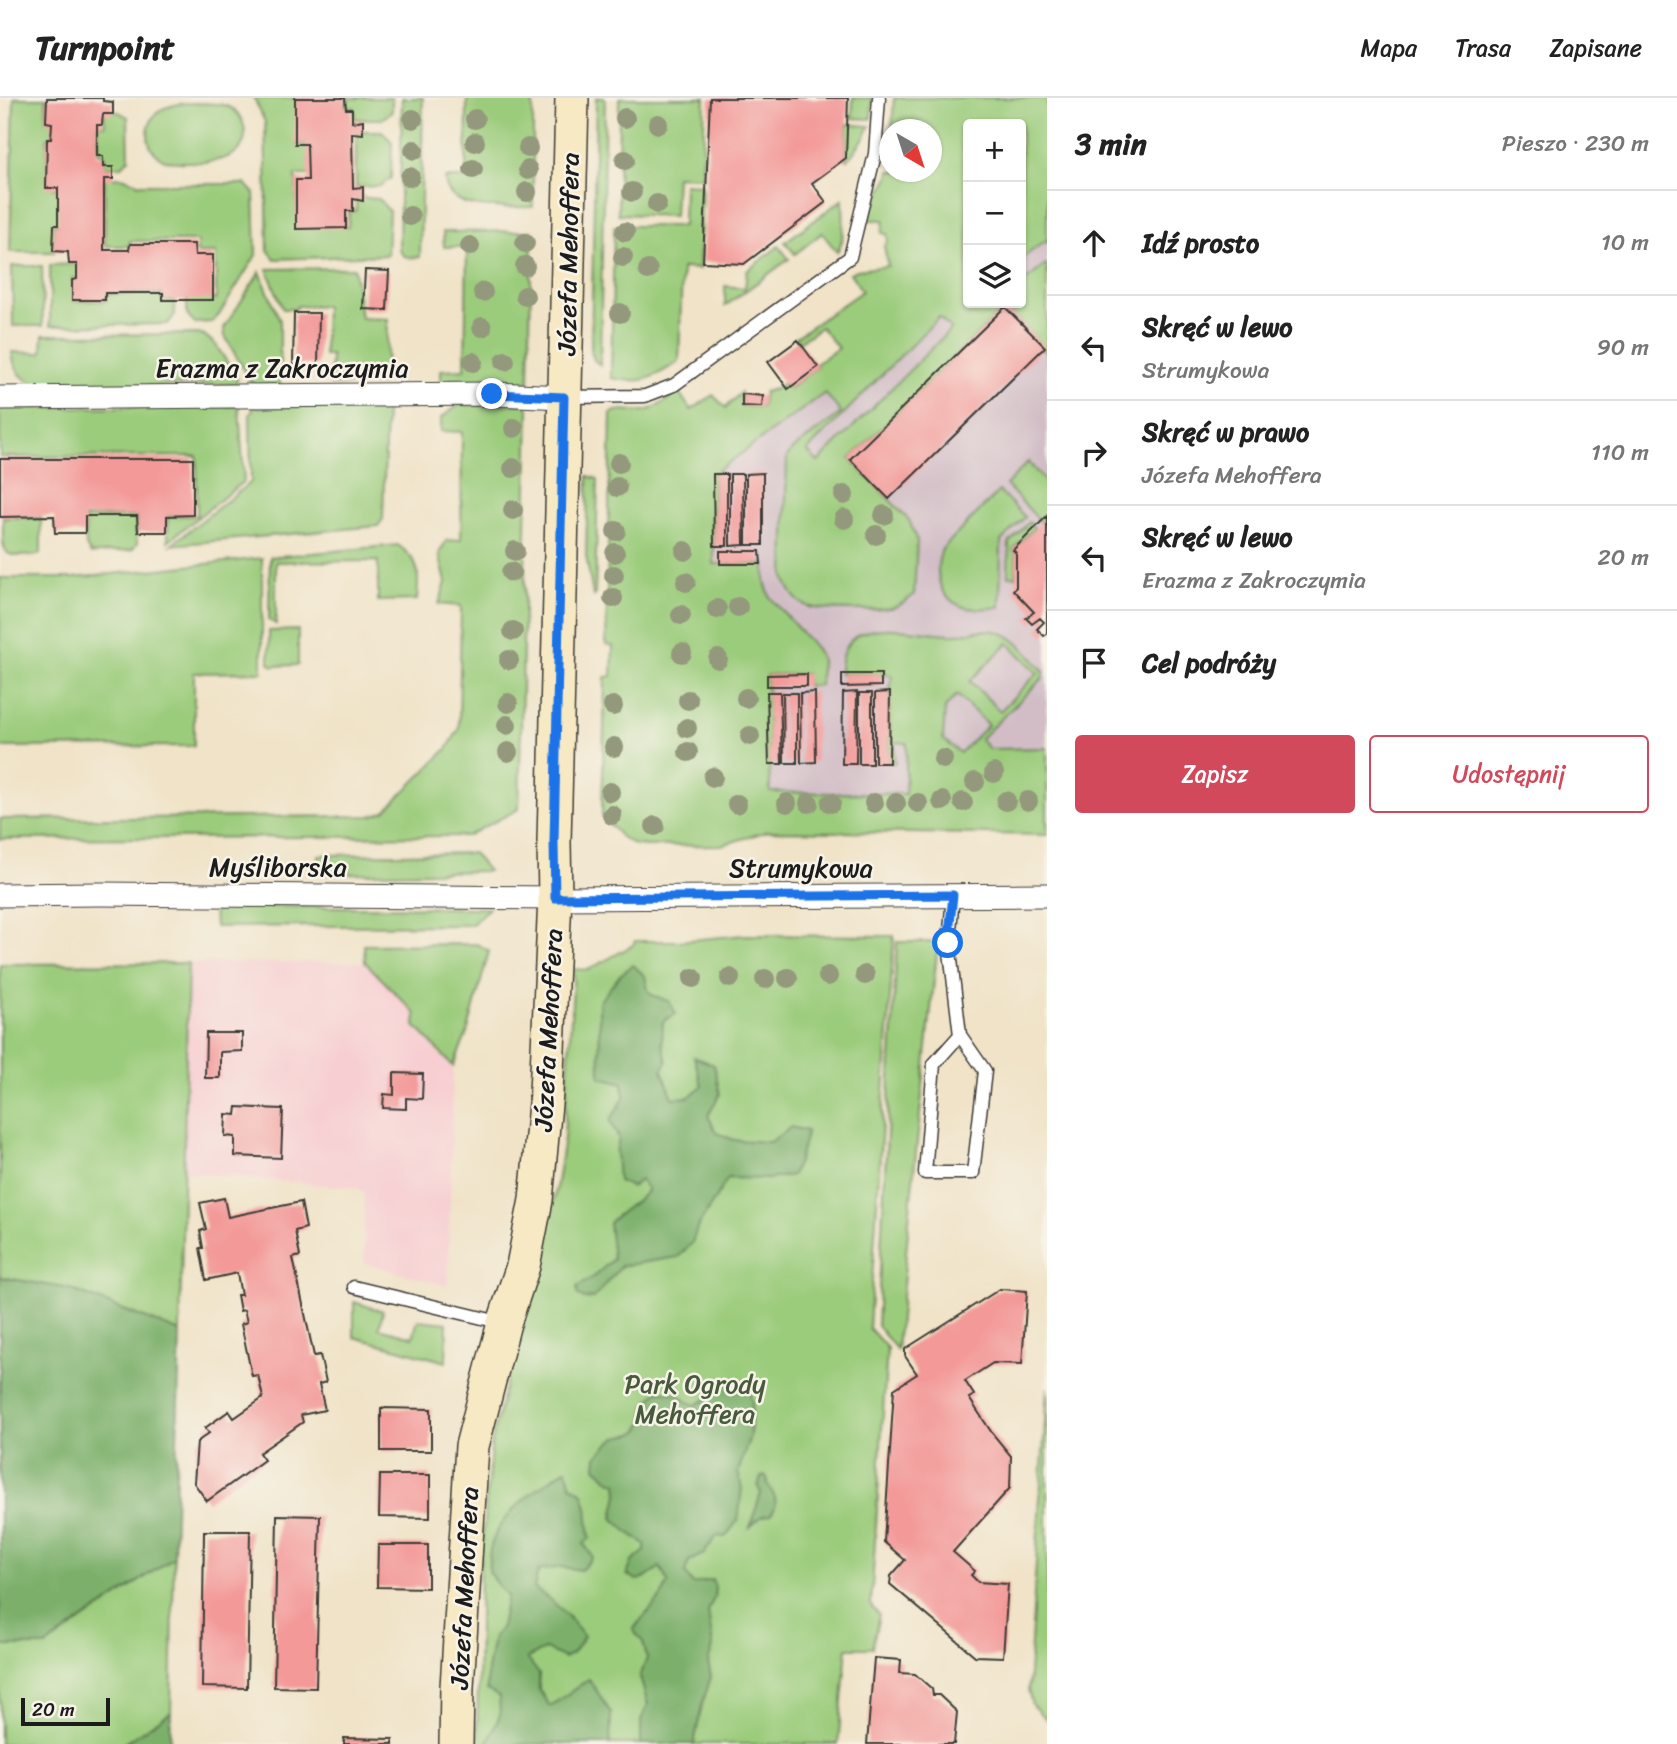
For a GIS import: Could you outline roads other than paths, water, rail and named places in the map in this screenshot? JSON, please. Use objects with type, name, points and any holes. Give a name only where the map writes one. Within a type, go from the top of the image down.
[{"type":"street","name":"Józefa Mehoffera","points":[[456,1744],[472,1446],[504,1323],[523,1265],[536,1200],[546,1093],[555,898],[554,842],[572,98]]},
{"type":"street","name":"Erazma z Zakroczymia","points":[[0,398],[492,394],[564,397]]},
{"type":"street","name":"Myśliborska","points":[[0,895],[555,898]]},
{"type":"street","name":"Strumykowa","points":[[555,898],[1047,895]]},
{"type":"lane","points":[[564,397],[645,396],[674,385],[850,257],[875,154],[879,98]]},
{"type":"lane","points":[[953,895],[948,943],[960,1035],[985,1071],[973,1173],[925,1173],[934,1064],[960,1035]]},
{"type":"lane","points":[[354,1287],[504,1323]]},
{"type":"park label","name":"Park Ogrody Mehoffera","points":[[695,1399]]}]
